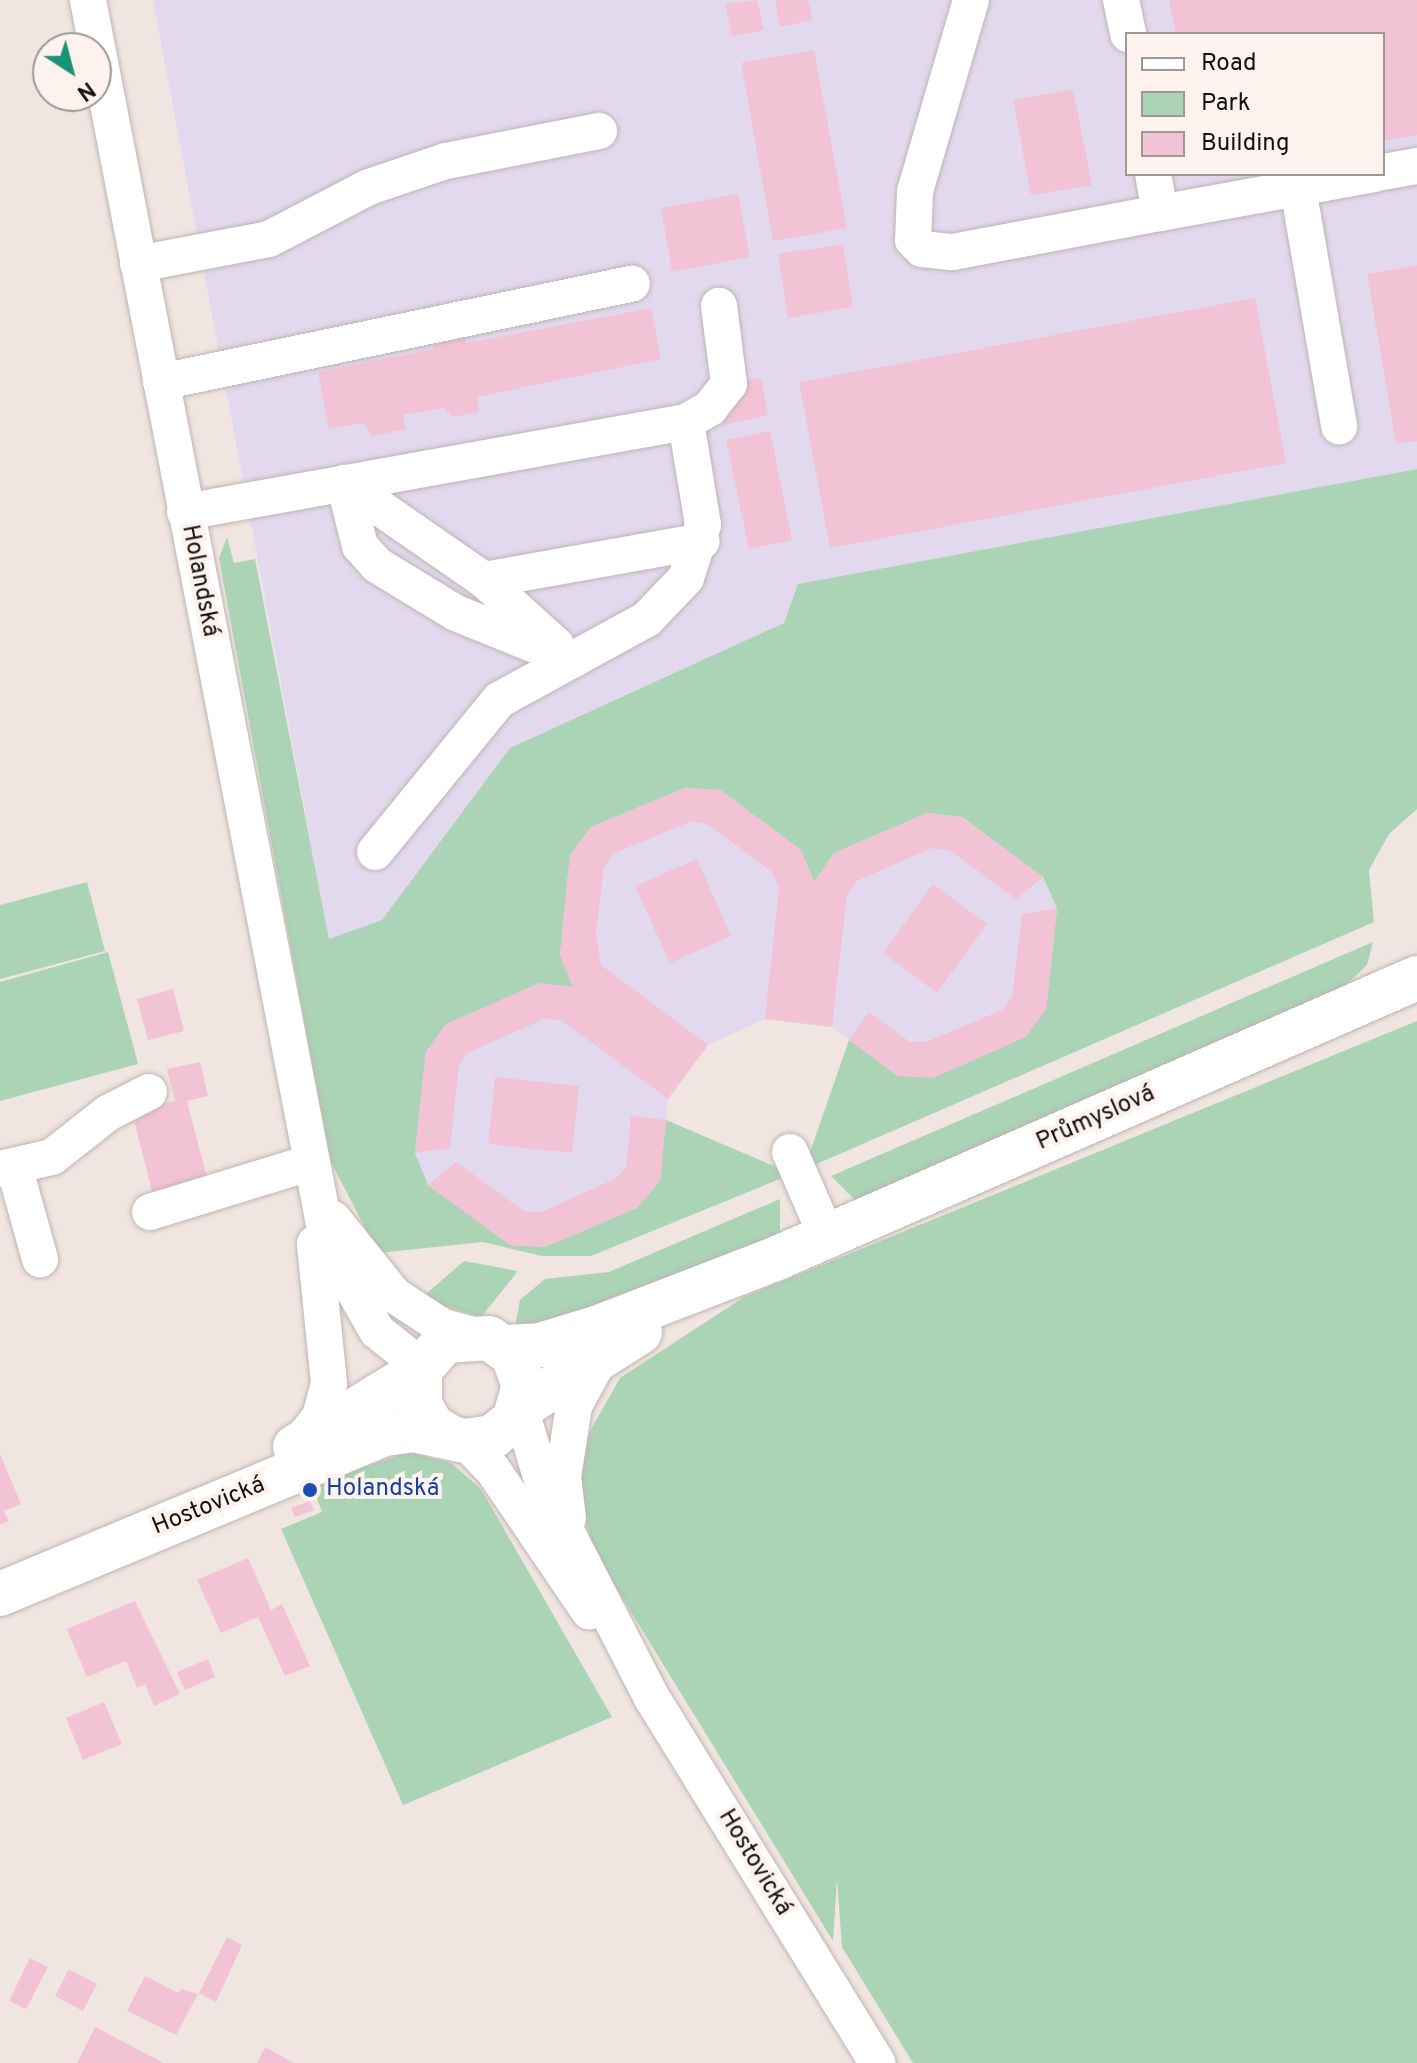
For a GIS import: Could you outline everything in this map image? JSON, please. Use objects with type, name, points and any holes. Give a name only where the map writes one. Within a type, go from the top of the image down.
[{"type":"main road","name":"Průmyslová","points":[[488,1341],[540,1345],[596,1328],[775,1259],[1417,978]]},
{"type":"main road","name":"Průmyslová","points":[[520,1408],[606,1352],[775,1259]]},
{"type":"main road","name":"Hostovická","points":[[0,1594],[385,1434],[413,1430],[458,1440],[504,1430],[520,1408],[522,1375],[488,1341],[445,1341],[421,1368],[295,1447],[102,1550]]},
{"type":"main road","name":"Hostovická","points":[[421,1368],[420,1405],[432,1426],[458,1440]]},
{"type":"street","name":"Holandská","points":[[88,0],[309,1163],[339,1274],[377,1331],[421,1368]]},
{"type":"street","points":[[971,0],[915,191],[913,240],[922,249],[953,252],[1363,176]]},
{"type":"street","points":[[1121,0],[1128,32]]},
{"type":"street","points":[[138,264],[269,239],[369,187],[446,161],[599,131]]},
{"type":"street","points":[[1385,172],[1417,166]]},
{"type":"street","points":[[1153,176],[1160,213]]},
{"type":"street","points":[[1298,188],[1339,426]]},
{"type":"street","points":[[161,382],[632,284]]},
{"type":"street","points":[[185,512],[686,422],[710,408],[729,384],[719,306]]},
{"type":"street","points":[[375,852],[481,718],[520,687],[662,607],[686,578],[702,541],[686,422]]},
{"type":"street","points":[[344,483],[484,580],[572,660]]},
{"type":"street","points":[[344,483],[360,546],[377,565],[464,617],[572,660]]},
{"type":"street","points":[[484,580],[702,541]]},
{"type":"street","points":[[40,1259],[7,1168],[52,1157],[115,1108],[149,1092]]},
{"type":"street","points":[[790,1152],[827,1237]]},
{"type":"street","name":"Holandská","points":[[309,1163],[333,1219],[380,1282],[425,1317],[488,1341]]},
{"type":"street","name":"Holandská","points":[[295,1447],[320,1417],[329,1383],[309,1163]]},
{"type":"street","points":[[150,1212],[309,1163]]},
{"type":"street","points":[[580,1558],[564,1495],[565,1454],[577,1392],[606,1352]]},
{"type":"street","name":"Hostovická","points":[[520,1408],[538,1474],[652,1698]]},
{"type":"street","name":"Hostovická","points":[[458,1440],[493,1470],[652,1698],[877,2063]]},
{"type":"shaded area","points":[[153,0],[1417,0],[1417,469],[798,584],[784,623],[510,748],[382,921],[329,940]]},
{"type":"shaded area","points":[[685,788],[721,790],[800,850],[834,854],[927,813],[962,817],[1043,877],[1057,908],[1046,1009],[1026,1037],[933,1078],[898,1076],[832,1027],[765,1019],[708,1045],[668,1099],[660,1180],[637,1208],[544,1247],[510,1245],[428,1185],[415,1153],[426,1052],[446,1024],[560,956],[570,855],[591,827]]},
{"type":"green space","points":[[1417,469],[1417,809],[1389,834],[1369,870],[1374,922],[812,1166],[808,1158],[849,1040],[898,1076],[1046,1009],[1057,908],[1043,877],[962,817],[927,813],[834,853],[814,882],[800,850],[720,790],[685,788],[591,827],[570,855],[560,955],[573,987],[446,1024],[426,1052],[415,1153],[428,1185],[510,1245],[544,1247],[637,1208],[660,1180],[666,1120],[781,1169],[785,1177],[591,1256],[542,1256],[483,1242],[378,1253],[330,1160],[219,558],[227,537],[234,563],[255,559],[329,939],[382,920],[510,748],[784,623],[798,584]]},
{"type":"green space","points":[[87,882],[105,951],[0,979],[0,905]]},
{"type":"green space","points":[[1373,942],[1367,965],[1343,988],[855,1200],[831,1176]]},
{"type":"green space","points":[[108,952],[138,1064],[0,1101],[0,982]]},
{"type":"green space","points":[[1417,1021],[1417,2063],[913,2063],[842,1947],[837,1879],[833,1941],[593,1550],[579,1491],[589,1433],[620,1378],[744,1297]]},
{"type":"green space","points":[[780,1199],[780,1233],[569,1323],[519,1327],[516,1322],[520,1300],[545,1279],[609,1272]]},
{"type":"green space","points":[[464,1261],[518,1271],[481,1317],[420,1299]]},
{"type":"green space","points":[[408,1452],[451,1463],[481,1489],[612,1717],[403,1805],[281,1529],[322,1512],[312,1485]]},
{"type":"building","points":[[757,0],[764,30],[732,37],[725,4]]},
{"type":"building","points":[[775,0],[808,0],[813,20],[780,27]]},
{"type":"building","points":[[1169,0],[1417,0],[1417,135],[1385,141],[1385,32],[1176,32]]},
{"type":"building","points":[[814,50],[847,228],[773,241],[741,63]]},
{"type":"building","points":[[1073,89],[1092,185],[1031,195],[1013,100]]},
{"type":"building","points":[[738,194],[750,257],[672,272],[661,208]]},
{"type":"building","points":[[843,244],[853,307],[788,318],[778,254]]},
{"type":"building","points":[[1417,265],[1417,441],[1396,444],[1367,274]]},
{"type":"building","points":[[1255,298],[1286,463],[830,548],[799,382]]},
{"type":"building","points":[[651,308],[661,359],[477,397],[479,412],[452,417],[444,408],[403,415],[406,429],[372,436],[363,423],[329,429],[318,372],[433,349],[437,338],[464,332],[466,343]]},
{"type":"building","points":[[761,378],[768,415],[724,425],[716,387]]},
{"type":"building","points":[[770,431],[792,540],[749,549],[726,440]]},
{"type":"building","points":[[685,788],[720,790],[801,850],[814,882],[834,853],[927,813],[962,817],[1043,877],[1016,899],[949,850],[932,848],[857,881],[847,894],[832,1027],[765,1019],[779,887],[772,872],[709,825],[692,821],[613,854],[604,868],[596,933],[601,965],[708,1045],[668,1099],[561,1020],[544,1019],[469,1052],[459,1065],[450,1148],[415,1153],[426,1052],[446,1024],[539,983],[573,987],[560,956],[570,855],[591,827]]},
{"type":"building","points":[[697,859],[731,936],[670,963],[635,886]]},
{"type":"building","points":[[933,884],[987,924],[937,993],[883,953]]},
{"type":"building","points":[[1057,908],[1046,1009],[1026,1037],[933,1078],[898,1076],[849,1040],[869,1012],[910,1042],[926,1042],[1002,1010],[1012,997],[1022,914]]},
{"type":"building","points":[[173,989],[184,1031],[148,1040],[137,999]]},
{"type":"building","points":[[200,1062],[208,1096],[187,1101],[209,1186],[154,1199],[132,1112],[175,1101],[167,1069]]},
{"type":"building","points":[[495,1077],[579,1086],[572,1153],[488,1144]]},
{"type":"building","points":[[631,1116],[666,1120],[660,1180],[637,1208],[544,1247],[510,1245],[428,1185],[456,1162],[524,1211],[541,1212],[615,1179],[626,1167]]},
{"type":"building","points":[[0,1454],[21,1504],[4,1511],[9,1521],[0,1525]]},
{"type":"building","points":[[310,1501],[314,1510],[295,1517],[291,1508]]},
{"type":"building","points":[[248,1558],[271,1610],[282,1604],[310,1666],[285,1676],[258,1617],[221,1633],[197,1580]]},
{"type":"building","points":[[135,1601],[180,1694],[154,1706],[145,1684],[137,1688],[126,1661],[87,1677],[67,1629]]},
{"type":"building","points":[[208,1659],[215,1677],[185,1690],[177,1672]]},
{"type":"building","points":[[104,1702],[122,1744],[83,1760],[66,1718]]},
{"type":"building","points":[[227,1937],[242,1945],[216,2002],[199,1993]]},
{"type":"building","points":[[30,1958],[48,1967],[26,2009],[9,2001]]},
{"type":"building","points":[[69,1969],[97,1984],[83,2011],[55,1996]]},
{"type":"building","points":[[145,1976],[178,1993],[182,1989],[198,1994],[176,2035],[127,2011]]},
{"type":"building","points":[[95,2027],[164,2063],[77,2063]]},
{"type":"building","points":[[265,2047],[294,2063],[257,2063]]},
{"type":"place","name":"Holandská","points":[[310,1490]]}]
